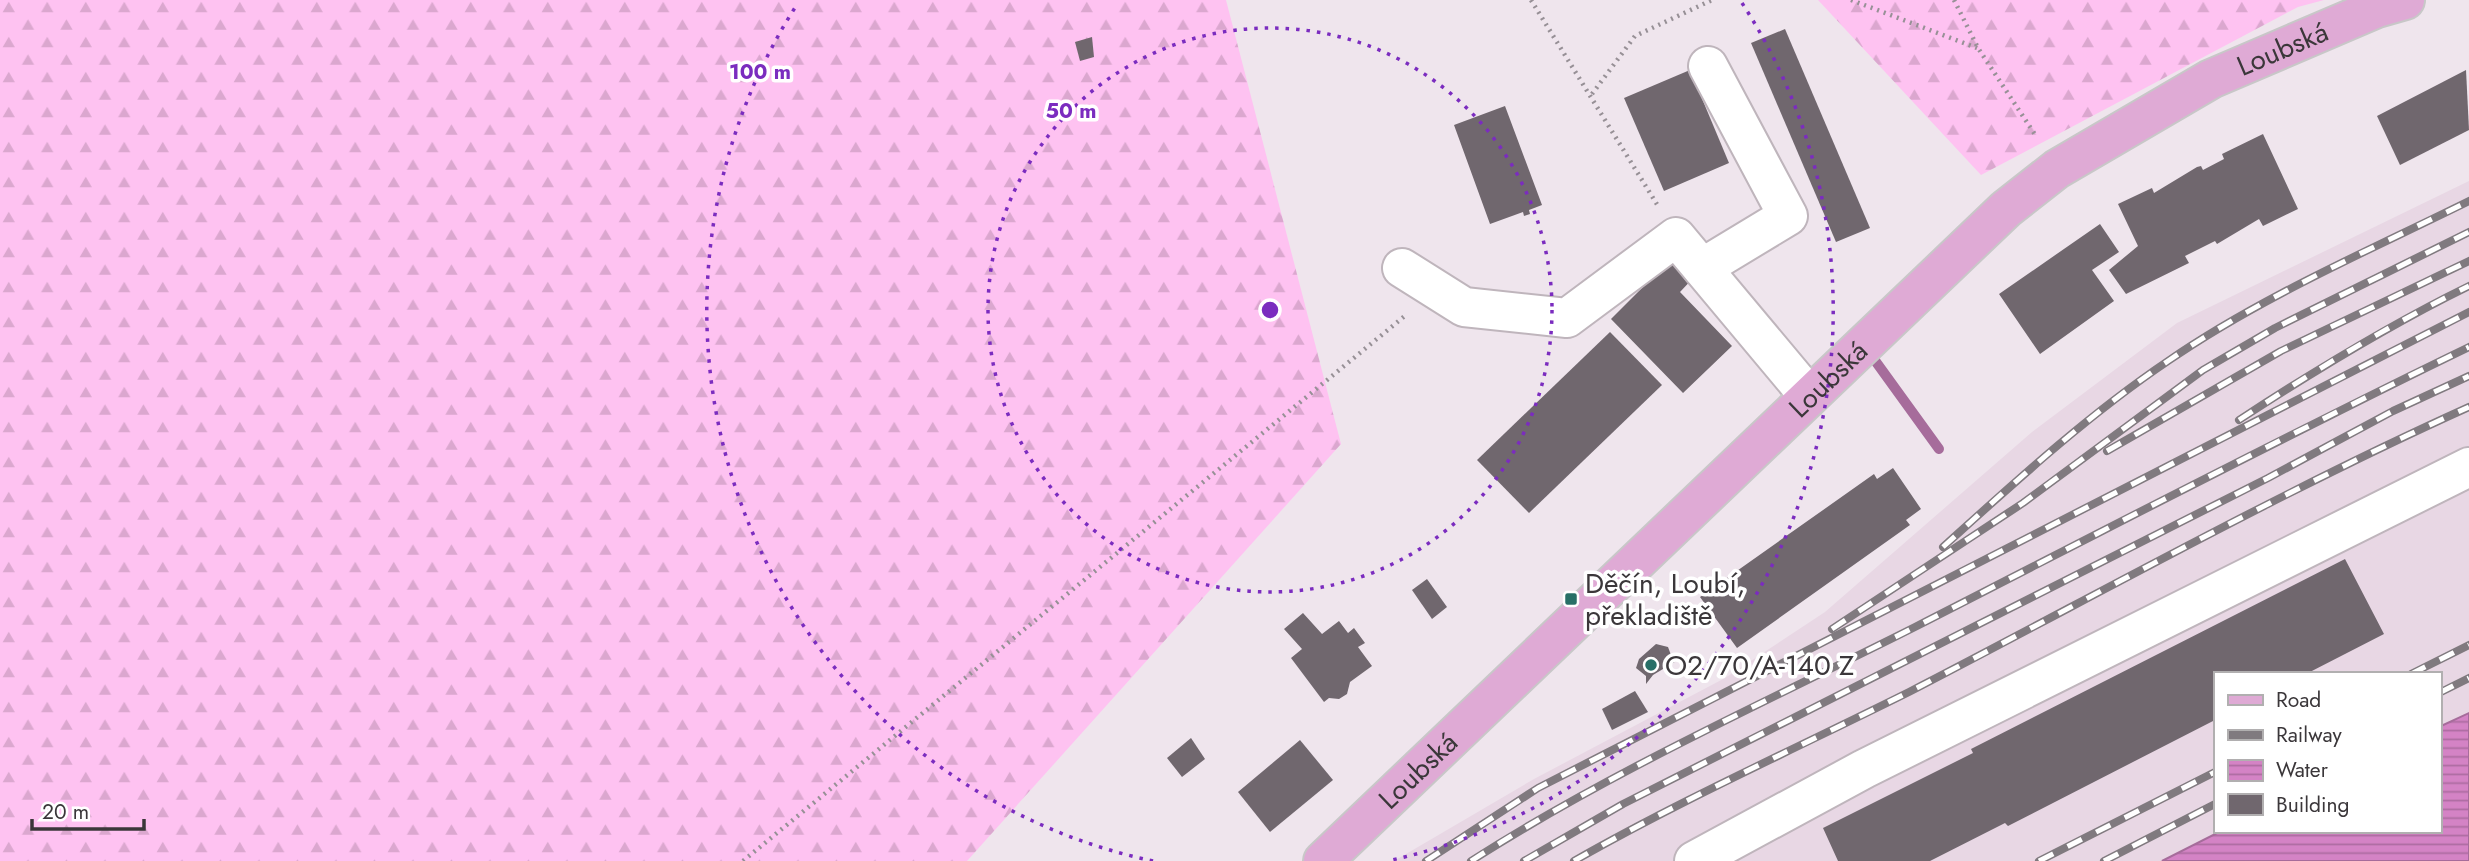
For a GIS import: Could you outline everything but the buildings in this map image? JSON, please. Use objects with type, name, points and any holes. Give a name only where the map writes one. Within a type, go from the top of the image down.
[{"type":"main road","name":"Loubská","points":[[1323,861],[2006,209],[2057,169],[2211,79],[2377,8],[2405,0]]},
{"type":"lane","points":[[1702,268],[1788,216],[1707,66]]},
{"type":"lane","points":[[1402,268],[1464,307],[1567,318],[1676,237],[1809,396]]},
{"type":"lane","points":[[1694,861],[1864,769],[2469,467]]},
{"type":"path","points":[[1531,0],[1592,94],[1676,237]]},
{"type":"path","points":[[1592,94],[1635,36],[1712,0]]},
{"type":"path","points":[[1851,0],[1978,48]]},
{"type":"path","points":[[1954,0],[1978,48],[2057,169]]},
{"type":"path","points":[[743,861],[1322,387],[1436,289]]},
{"type":"shaded area","points":[[2469,181],[2469,713],[2441,726],[2441,672],[2214,672],[2214,833],[2217,833],[2162,861],[1394,861],[1534,779],[1725,678],[1825,612],[2032,432],[2177,323]]},
{"type":"green space","points":[[0,0],[1226,0],[1341,444],[967,861],[0,861]]},
{"type":"green space","points":[[1818,0],[2324,0],[2298,7],[1981,175]]},
{"type":"water","points":[[2469,713],[2469,861],[2162,861],[2217,833],[2441,833],[2441,726]]},
{"type":"waterway","points":[[1871,355],[1939,449]]},
{"type":"railway","points":[[1943,547],[2081,426],[2168,361],[2277,295],[2469,201]]},
{"type":"railway","points":[[1832,629],[2023,503],[2203,370],[2275,328],[2469,232]]},
{"type":"railway","points":[[2107,451],[2281,351],[2469,261]]},
{"type":"railway","points":[[2239,420],[2352,349],[2469,286]]},
{"type":"railway","points":[[1426,861],[1538,788],[2469,312]]},
{"type":"railway","points":[[1471,861],[1579,797],[1690,738],[2469,347]]},
{"type":"railway","points":[[1524,861],[1623,804],[2268,478],[2393,411],[2469,376]]},
{"type":"railway","points":[[1574,861],[1698,795],[1909,692],[2327,474],[2469,407]]},
{"type":"railway","points":[[2415,672],[2469,645]]},
{"type":"railway","points":[[2441,692],[2469,678]]},
{"type":"railway","points":[[2039,861],[2214,773]]},
{"type":"railway","points":[[2104,861],[2214,805]]},
{"type":"place","name":"Děčín, Loubí, překladiště","points":[[1571,599]]},
{"type":"place","name":"O2/70/A-140 Z","points":[[1651,665]]}]
